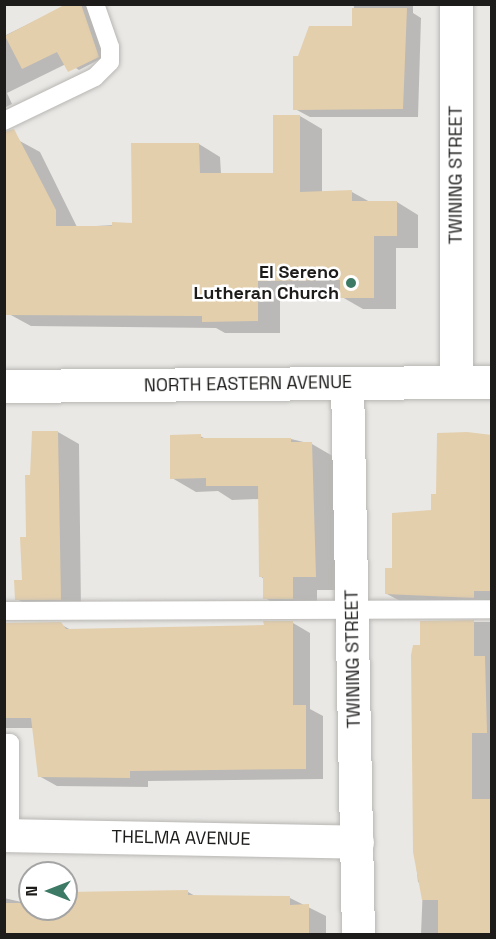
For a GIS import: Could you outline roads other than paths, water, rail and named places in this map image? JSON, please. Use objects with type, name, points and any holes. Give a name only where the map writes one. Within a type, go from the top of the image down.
[{"type":"street","name":"TWINING STREET","points":[[456,4],[456,382]]},
{"type":"street","name":"NORTH EASTERN AVENUE","points":[[4,386],[492,382]]},
{"type":"street","name":"TWINING STREET","points":[[347,383],[358,934]]},
{"type":"street","name":"THELMA AVENUE","points":[[7,835],[357,842]]},
{"type":"lane","points":[[4,120],[95,77],[110,62],[108,38],[95,4]]},
{"type":"lane","points":[[4,611],[492,609]]},
{"type":"lane","points":[[4,743],[10,743],[7,835]]},
{"type":"place","name":"El Sereno Lutheran Church","points":[[351,283]]}]
